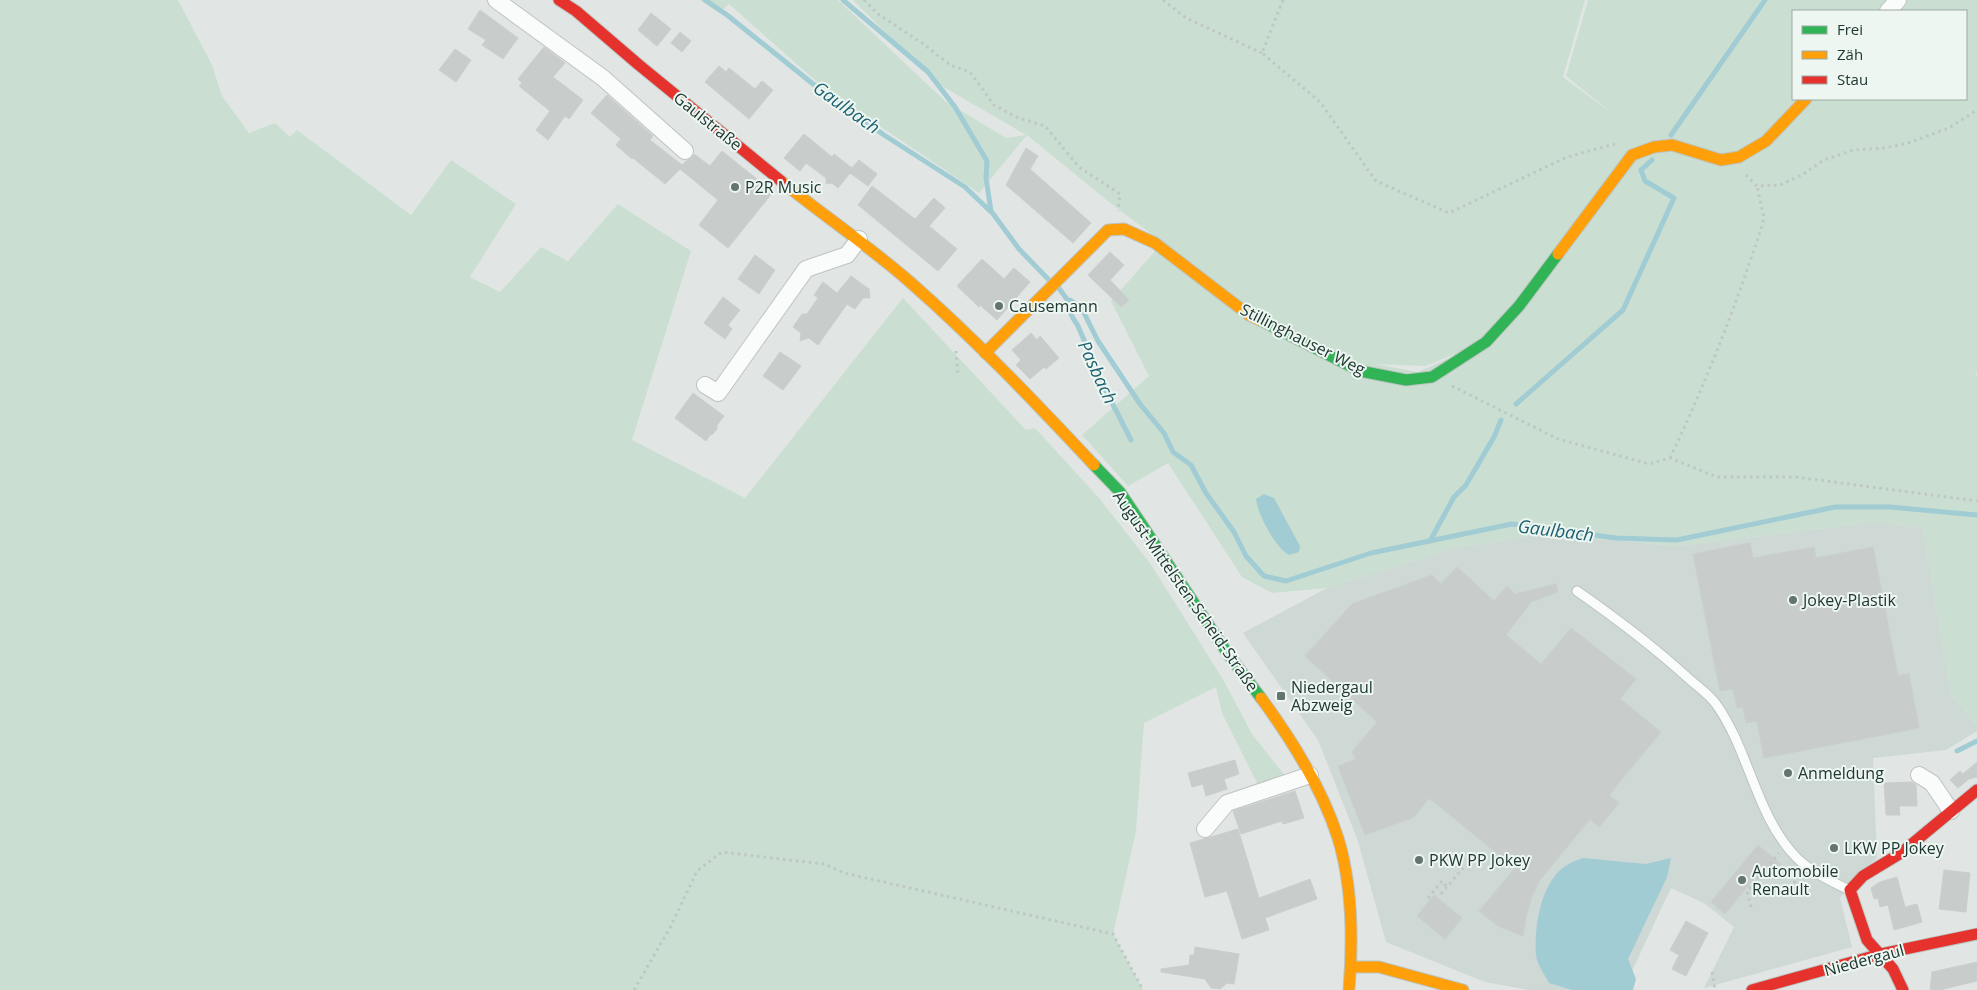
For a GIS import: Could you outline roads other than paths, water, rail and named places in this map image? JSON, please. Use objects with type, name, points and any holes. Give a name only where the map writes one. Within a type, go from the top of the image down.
[{"type":"main road","name":"Gaulstraße","points":[[559,0],[576,11],[790,188],[859,239],[910,282],[985,353]]},
{"type":"main road","name":"Stillinghauser Weg","points":[[985,353],[1108,230],[1115,229],[1124,230],[1155,243],[1249,315],[1360,371],[1406,380],[1432,377],[1486,342],[1513,313],[1632,155],[1646,148],[1675,145],[1715,161],[1738,157],[1765,143],[1805,100]]},
{"type":"main road","name":"August-Mittelsten-Scheid-Straße","points":[[985,353],[1120,492],[1228,654],[1279,723],[1310,775],[1327,810],[1343,861],[1348,888],[1351,921],[1349,990]]},
{"type":"main road","points":[[1903,990],[1893,969],[1867,940],[1850,890],[1863,876],[1901,853],[1977,790]]},
{"type":"main road","name":"Niedergaul","points":[[1752,990],[1881,954],[1977,934]]},
{"type":"main road","points":[[1351,967],[1379,967],[1463,990]]},
{"type":"street","points":[[496,0],[603,78],[685,151]]},
{"type":"street","points":[[1889,10],[1898,0]]},
{"type":"street","points":[[705,385],[718,393],[806,268],[847,255],[859,239]]},
{"type":"street","points":[[1205,830],[1227,803],[1310,775]]},
{"type":"street","points":[[1919,775],[1932,783],[1951,811]]},
{"type":"lane","points":[[1577,592],[1634,630],[1715,703],[1729,726],[1770,819],[1786,845],[1801,861],[1825,878],[1850,890]]},
{"type":"water","points":[[1264,494],[1274,498],[1300,546],[1299,552],[1289,555],[1278,545],[1268,530],[1257,506],[1256,499]]},
{"type":"water","points":[[1583,858],[1646,864],[1671,858],[1667,877],[1628,959],[1636,979],[1633,990],[1572,990],[1549,983],[1538,962],[1536,955],[1536,931],[1541,904],[1546,892],[1559,871]]},
{"type":"waterway","name":"Gaulbach","points":[[705,0],[727,15],[823,92],[884,135],[965,187],[990,211]]},
{"type":"waterway","points":[[843,0],[928,72],[955,107],[987,161],[986,178],[991,211],[1019,249],[1049,280]]},
{"type":"waterway","points":[[1671,135],[1765,0]]},
{"type":"waterway","points":[[1516,404],[1623,310],[1674,198],[1645,181],[1641,170],[1652,160]]},
{"type":"waterway","name":"Gaulbach","points":[[1058,287],[1069,302],[1070,300],[1081,307],[1098,341],[1140,404],[1164,433],[1173,452],[1191,465],[1206,493],[1234,532],[1246,556],[1264,576],[1286,581],[1371,553],[1512,524],[1616,538],[1677,540],[1835,507],[1890,507],[1977,515]]},
{"type":"waterway","name":"Pasbach","points":[[1069,302],[1071,315],[1078,326],[1105,389],[1131,440]]},
{"type":"waterway","points":[[1430,541],[1454,497],[1466,485],[1494,437],[1501,420]]},
{"type":"waterway","points":[[1957,751],[1977,741]]},
{"type":"place","name":"P2R Music","points":[[735,187]]},
{"type":"place","name":"Causemann","points":[[999,306]]},
{"type":"place","name":"Jokey-Plastik","points":[[1793,600]]},
{"type":"place","name":"Niedergaul Abzweig","points":[[1281,696]]},
{"type":"place","name":"Anmeldung","points":[[1788,773]]},
{"type":"place","name":"LKW PP Jokey","points":[[1834,848]]},
{"type":"place","name":"PKW PP Jokey","points":[[1419,860]]},
{"type":"place","name":"Automobile Renault","points":[[1742,880]]}]
